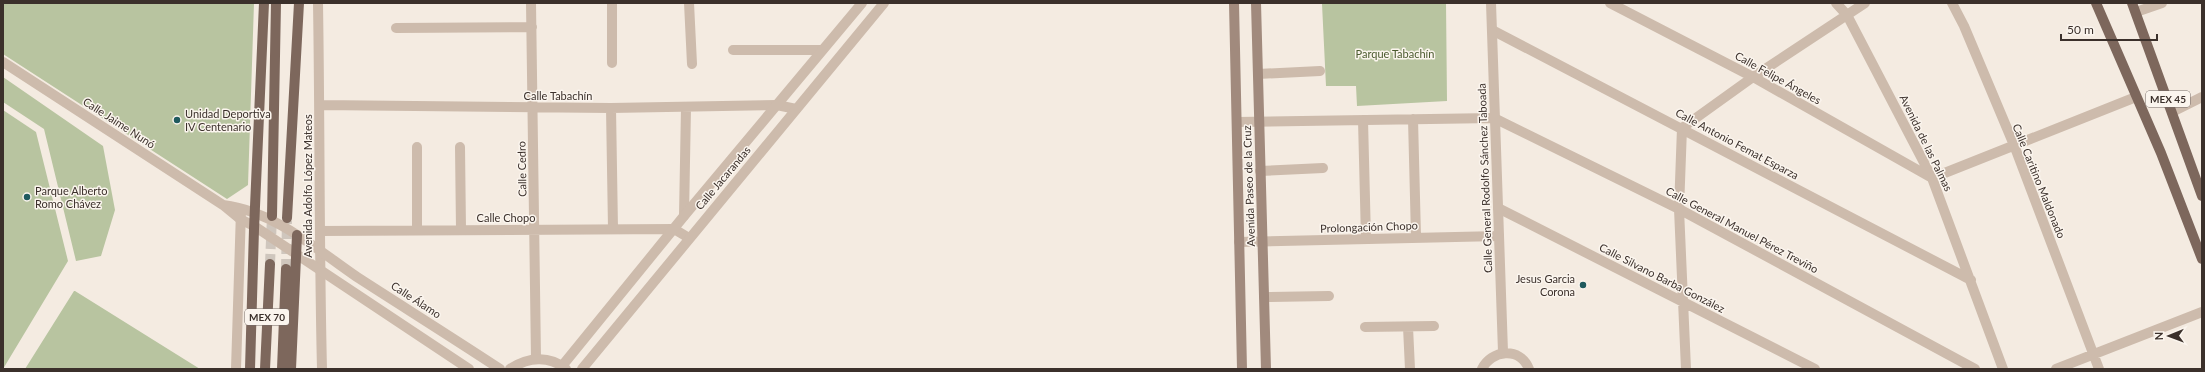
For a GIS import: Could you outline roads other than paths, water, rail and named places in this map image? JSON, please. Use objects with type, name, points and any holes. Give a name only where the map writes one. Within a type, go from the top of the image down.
[{"type":"main road","points":[[250,369],[254,226],[256,212],[264,3]]},
{"type":"main road","points":[[272,216],[276,3]]},
{"type":"main road","points":[[287,218],[299,3]]},
{"type":"main road","name":"Avenida Paseo de la Cruz","points":[[1234,3],[1242,369]]},
{"type":"main road","name":"Avenida Paseo de la Cruz","points":[[1256,3],[1266,369]]},
{"type":"main road","name":"MEX 45","points":[[2096,3],[2161,153],[2202,259]]},
{"type":"main road","name":"MEX 45","points":[[2134,7],[2202,196]]},
{"type":"main road","points":[[291,369],[297,235]]},
{"type":"main road","name":"MEX 70","points":[[265,369],[270,264]]},
{"type":"main road","name":"MEX 70","points":[[282,369],[286,268]]},
{"type":"street","name":"Avenida Adolfo López Mateos","points":[[318,3],[320,105],[319,270],[322,369]]},
{"type":"street","name":"Calle Cedro","points":[[531,3],[536,359]]},
{"type":"street","points":[[612,3],[612,62]]},
{"type":"street","points":[[689,3],[692,64]]},
{"type":"street","name":"Calle Jacarandas","points":[[564,367],[684,216],[862,3]]},
{"type":"street","name":"Calle Jacarandas","points":[[582,369],[884,3]]},
{"type":"street","name":"Calle General Rodolfo Sánchez Taboada","points":[[1491,3],[1503,352]]},
{"type":"street","name":"Calle Felipe Ángeles","points":[[1610,3],[1753,77],[1932,178]]},
{"type":"street","name":"Avenida de las Palmas","points":[[1836,3],[1847,15],[1932,178],[2003,369]]},
{"type":"street","points":[[1686,369],[1679,209],[1682,128],[1753,77],[1866,3]]},
{"type":"street","name":"Calle Caritino Maldonado","points":[[1952,3],[1964,26],[2014,145],[2099,369]]},
{"type":"street","points":[[2134,7],[2162,3]]},
{"type":"street","points":[[396,28],[532,28]]},
{"type":"street","name":"Calle Antonio Femat Esparza","points":[[1492,30],[1971,280]]},
{"type":"street","points":[[733,50],[822,50]]},
{"type":"street","name":"Calle Jaime Nunó","points":[[3,62],[223,205],[240,220],[254,226],[319,270]]},
{"type":"street","points":[[1258,74],[1320,71]]},
{"type":"street","points":[[1932,178],[2136,97]]},
{"type":"street","points":[[2172,112],[2202,97]]},
{"type":"street","name":"Calle Tabachín","points":[[320,105],[611,108],[777,105],[796,109]]},
{"type":"street","points":[[684,216],[686,107]]},
{"type":"street","points":[[611,108],[613,229]]},
{"type":"street","points":[[1237,122],[1494,118]]},
{"type":"street","name":"Calle General Manuel Pérez Treviño","points":[[1494,118],[1679,209],[1975,369]]},
{"type":"street","points":[[1413,119],[1416,237]]},
{"type":"street","points":[[1362,120],[1366,239]]},
{"type":"street","points":[[416,230],[417,147]]},
{"type":"street","points":[[460,147],[461,230]]},
{"type":"street","points":[[1260,171],[1323,168]]},
{"type":"street","name":"Calle Jaime Nunó","points":[[223,205],[242,207],[256,212],[297,235]]},
{"type":"street","points":[[236,369],[240,220],[242,207]]},
{"type":"street","name":"Calle Silvano Barba González","points":[[1498,208],[1815,369]]},
{"type":"street","points":[[674,229],[689,238]]},
{"type":"street","name":"Calle Chopo","points":[[320,230],[674,229]]},
{"type":"street","name":"Calle Álamo","points":[[297,235],[319,251],[500,369]]},
{"type":"street","name":"Prolongación Chopo","points":[[1239,242],[1499,236]]},
{"type":"street","points":[[319,270],[469,369]]},
{"type":"street","points":[[1264,297],[1329,296]]},
{"type":"street","points":[[2056,369],[2202,312]]},
{"type":"street","points":[[1365,327],[1434,326]]},
{"type":"street","points":[[1408,327],[1410,369]]},
{"type":"street","points":[[1482,369],[1490,358],[1503,352],[1517,356],[1523,360],[1529,369]]},
{"type":"street","points":[[510,369],[520,363],[536,359],[552,361],[564,367]]},
{"type":"tunnel","points":[[270,264],[272,216]]},
{"type":"tunnel","points":[[286,269],[287,221]]},
{"type":"place","name":"Unidad Deportiva IV Centenario","points":[[177,120]]},
{"type":"place","name":"Parque Alberto Romo Chávez","points":[[27,197]]},
{"type":"place","name":"Jesus Garcia Corona","points":[[1583,285]]},
{"type":"park label","name":"Parque Tabachín","points":[[1395,54]]}]
